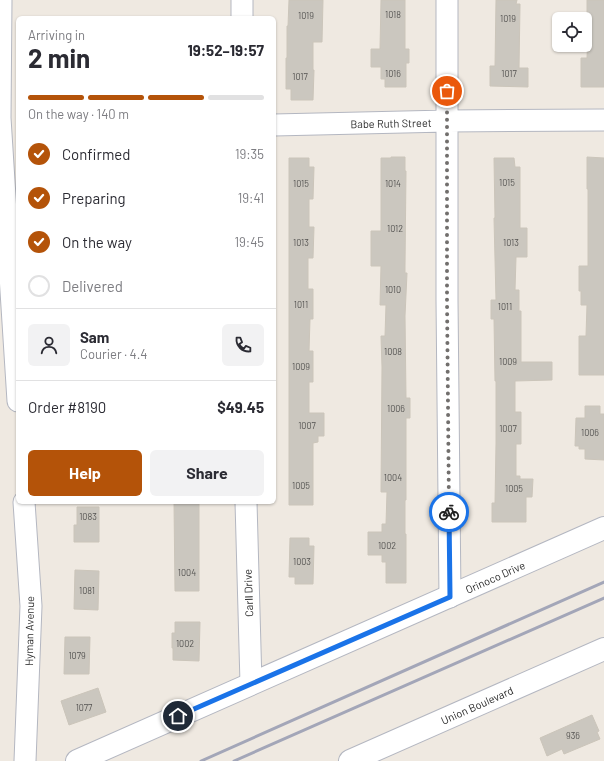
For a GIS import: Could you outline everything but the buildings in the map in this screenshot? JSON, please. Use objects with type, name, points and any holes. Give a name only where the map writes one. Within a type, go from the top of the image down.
[{"type":"street","points":[[1,0],[0,118],[16,370]]},
{"type":"street","points":[[242,0],[242,16]]},
{"type":"street","points":[[447,0],[447,300],[450,597]]},
{"type":"street","points":[[0,118],[16,118]]},
{"type":"street","name":"Babe Ruth Street","points":[[276,125],[447,121],[604,120]]},
{"type":"street","name":"Hyman Avenue","points":[[24,504],[31,606],[25,761]]},
{"type":"street","name":"Carll Drive","points":[[246,504],[250,684]]},
{"type":"street","name":"Orinoco Drive","points":[[77,761],[604,528]]},
{"type":"street","name":"Union Boulevard","points":[[350,761],[604,649]]},
{"type":"railway","points":[[201,761],[604,582]]},
{"type":"railway","points":[[234,761],[604,598]]},
{"type":"way so far","points":[[447,91],[449,512]]},
{"type":"route","points":[[178,716],[450,597],[449,512]]}]
